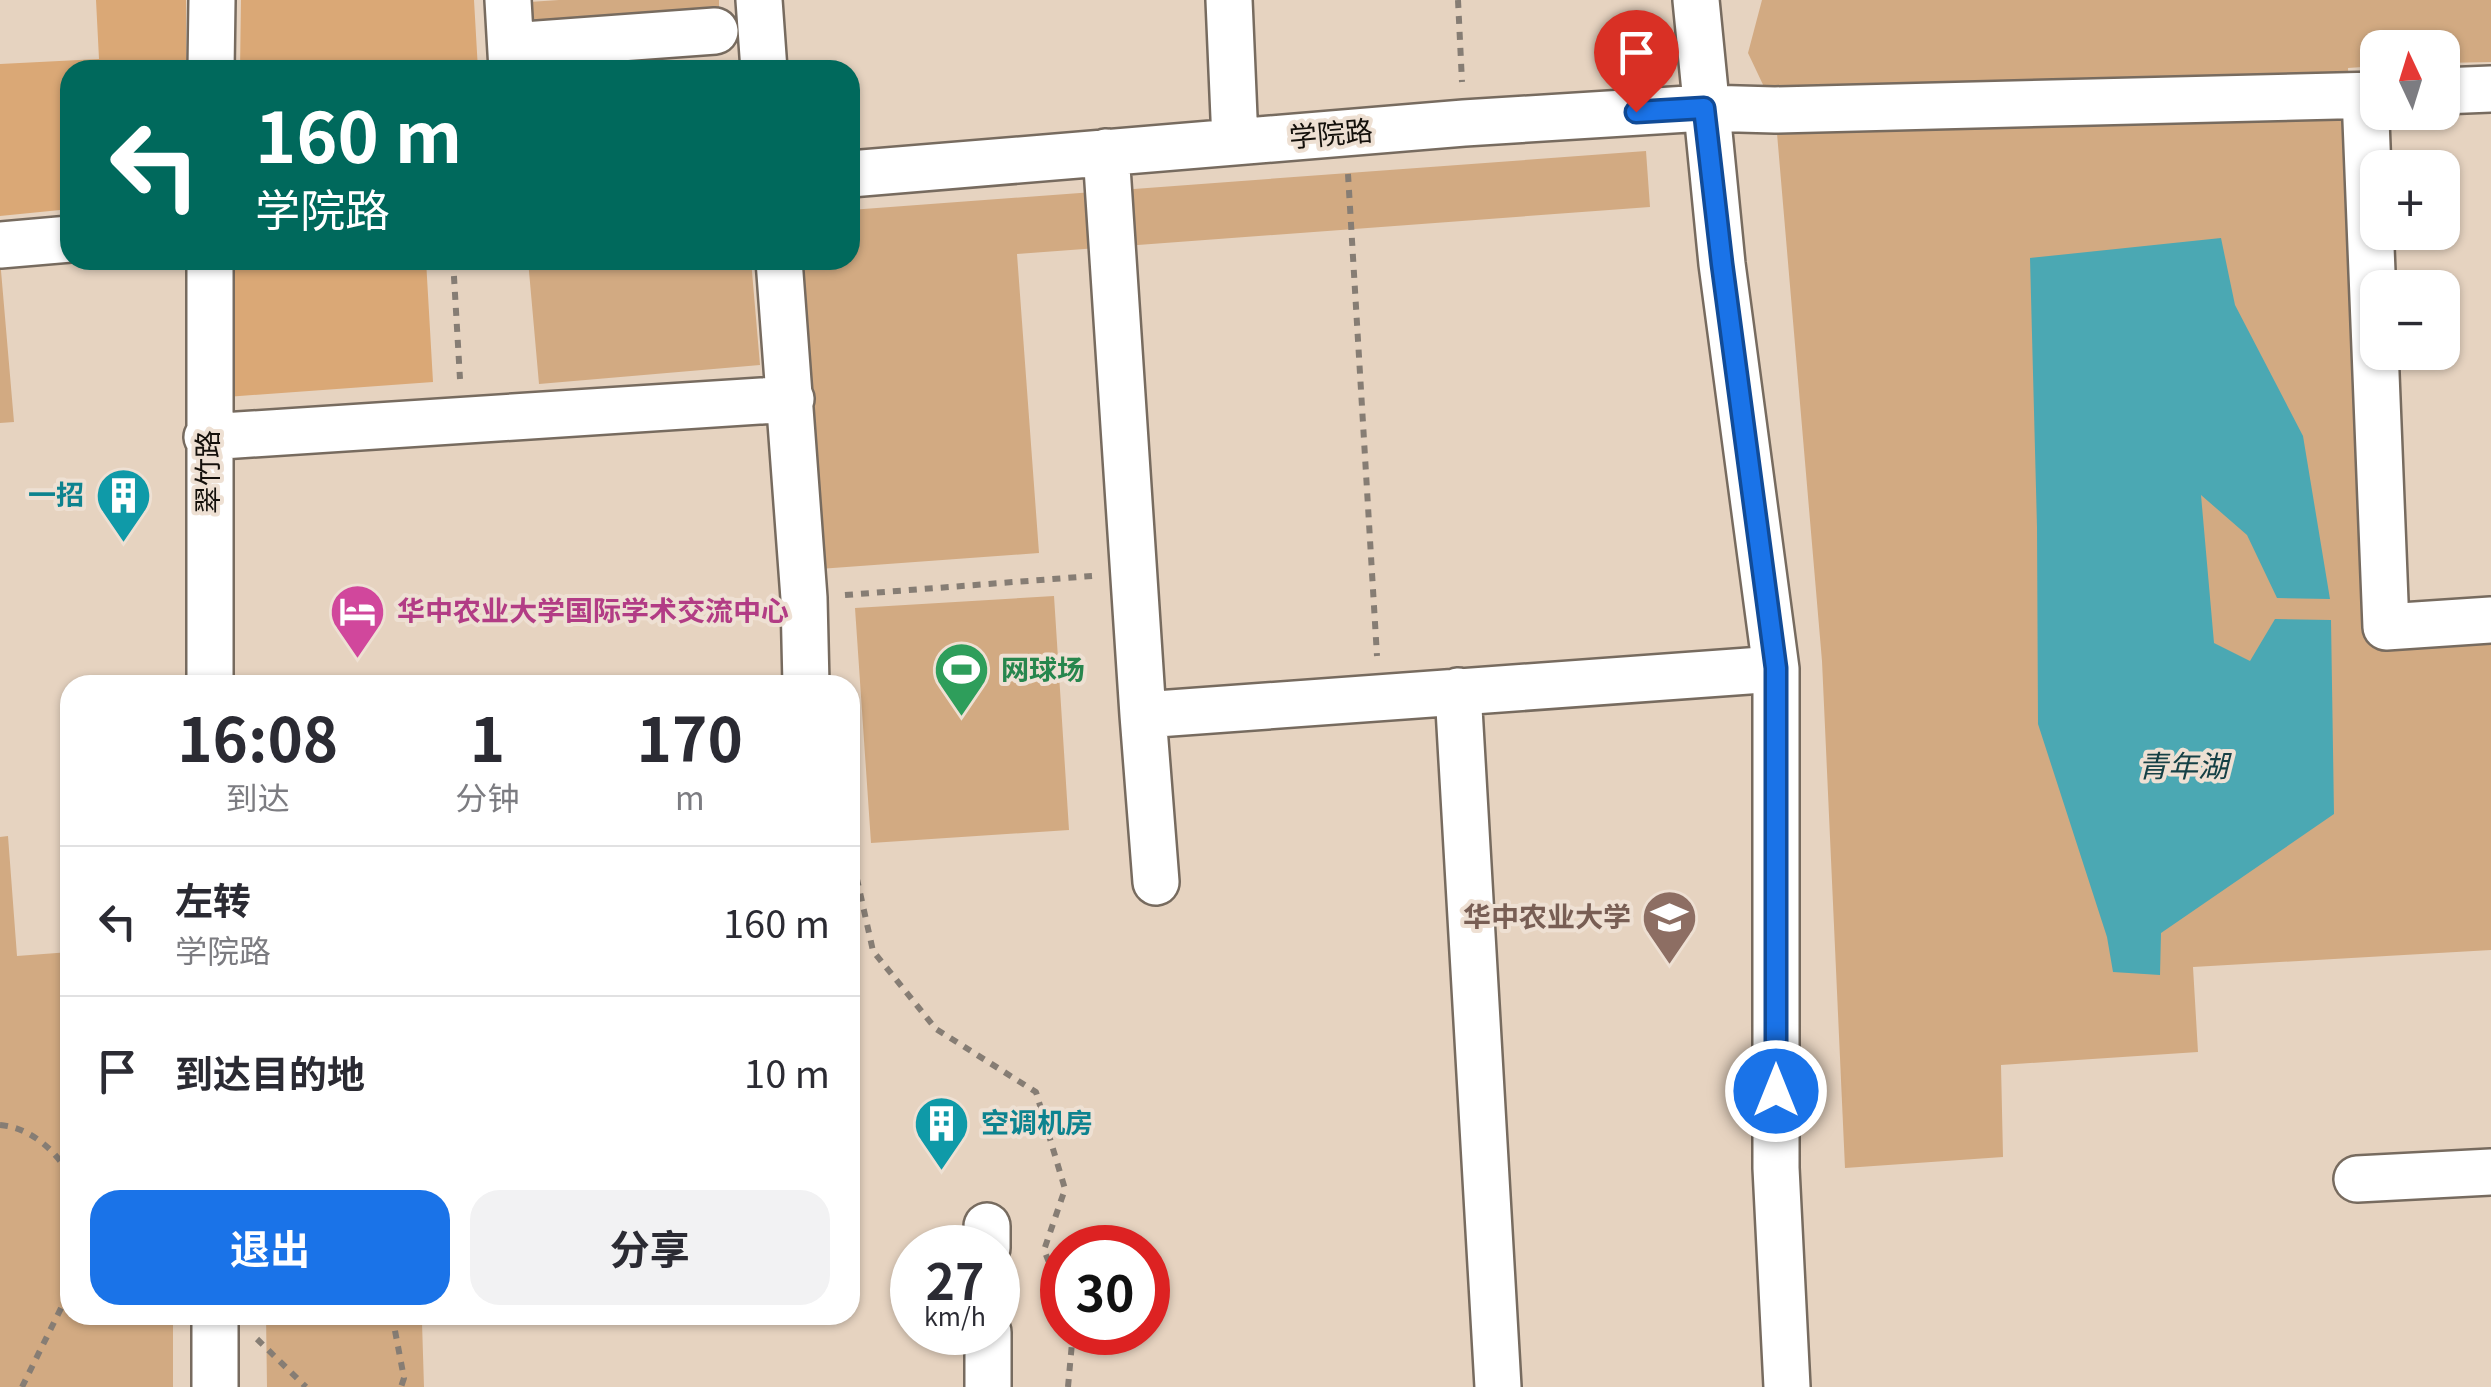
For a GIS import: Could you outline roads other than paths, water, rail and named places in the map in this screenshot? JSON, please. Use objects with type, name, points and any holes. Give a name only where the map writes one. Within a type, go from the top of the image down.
[{"type":"street","points":[[211,60],[212,0]]},
{"type":"street","points":[[508,0],[512,58],[715,31]]},
{"type":"street","points":[[759,0],[763,60]]},
{"type":"street","points":[[1229,0],[1236,141]]},
{"type":"street","points":[[1696,0],[1722,264],[1776,668],[1776,1168],[1787,1387]]},
{"type":"street","points":[[2460,91],[2491,89]]},
{"type":"street","name":"学院路","points":[[860,173],[1346,132],[1704,108],[1775,110],[2360,95]]},
{"type":"street","points":[[2372,130],[2386,626],[2491,620]]},
{"type":"street","points":[[1106,152],[1156,882]]},
{"type":"street","points":[[0,245],[60,240]]},
{"type":"street","name":"翠竹路","points":[[210,270],[210,675]]},
{"type":"street","points":[[780,270],[804,598],[806,675]]},
{"type":"street","points":[[208,437],[791,399]]},
{"type":"street","points":[[1143,715],[1776,668]]},
{"type":"street","points":[[1458,691],[1498,1387]]},
{"type":"street","points":[[2357,1180],[2491,1172]]},
{"type":"street","points":[[214,1387],[234,1325]]},
{"type":"street","points":[[988,1355],[988,1387]]},
{"type":"water","name":"青年湖","points":[[2221,238],[2235,305],[2303,436],[2330,599],[2277,598],[2247,535],[2201,495],[2214,643],[2250,661],[2275,619],[2331,620],[2334,814],[2161,933],[2160,975],[2113,972],[2107,937],[2038,724],[2030,258]]},
{"type":"place","name":"一招","points":[[123,544]]},
{"type":"place","name":"华中农业大学国际学术交流中心","points":[[358,660]]},
{"type":"place","name":"网球场","points":[[962,719]]},
{"type":"place","name":"华中农业大学","points":[[1670,966]]},
{"type":"place","name":"空调机房","points":[[942,1172]]}]
